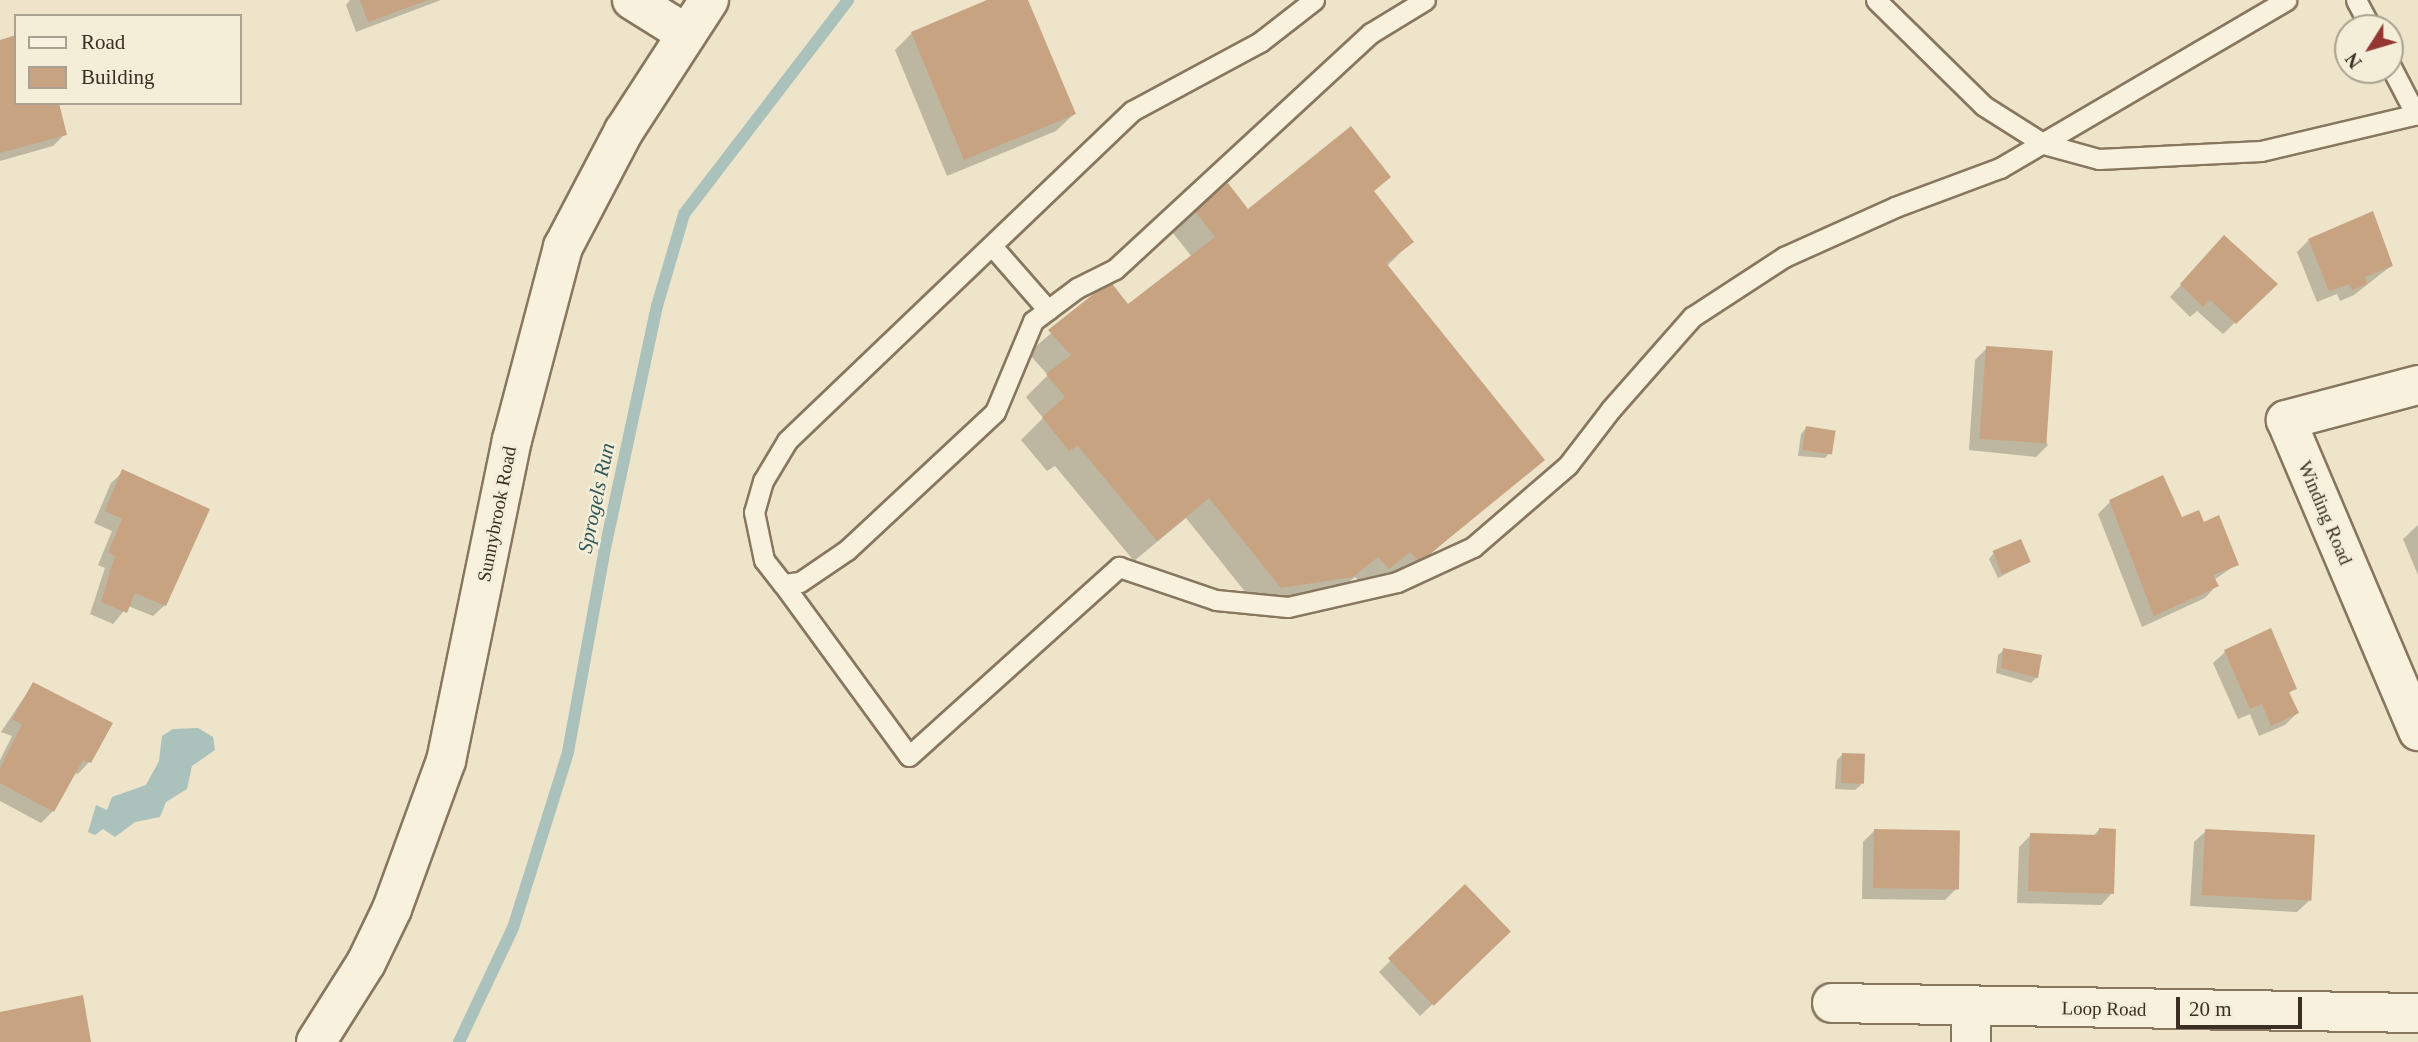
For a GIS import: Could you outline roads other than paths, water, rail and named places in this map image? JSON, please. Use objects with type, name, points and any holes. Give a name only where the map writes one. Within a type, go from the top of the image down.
[{"type":"street","points":[[632,0],[685,33]]},
{"type":"street","name":"Sunnybrook Road","points":[[316,1042],[366,963],[392,909],[446,761],[512,440],[563,247],[624,131],[685,33],[709,0]]},
{"type":"street","name":"Winding Road","points":[[2418,385],[2286,419],[2418,732]]},
{"type":"street","name":"Loop Road","points":[[1832,1003],[1971,1025],[2418,1013]]},
{"type":"lane","points":[[1314,0],[1260,42],[1132,111],[787,441],[763,481],[754,512],[764,560],[909,757],[1119,567],[1216,600],[1288,607],[1397,582],[1473,547],[1568,465],[1611,409],[1692,317],[1784,257],[1895,207],[2000,168],[2286,0]]},
{"type":"lane","points":[[783,584],[800,582],[847,550],[995,412],[1017,352],[1033,321],[1077,288],[1115,269],[1371,33],[1425,0]]},
{"type":"lane","points":[[1876,0],[1984,106],[2044,144],[2099,159],[2261,150],[2417,114],[2400,84]]},
{"type":"lane","points":[[992,246],[1048,310]]},
{"type":"water","points":[[198,728],[213,737],[215,750],[192,766],[187,789],[166,802],[160,817],[135,822],[115,837],[103,829],[95,835],[88,832],[96,805],[107,810],[112,797],[146,785],[159,761],[162,736],[173,729]]},
{"type":"waterway","name":"Sprogels Run","points":[[459,1042],[513,928],[568,752],[604,553],[657,306],[684,214],[848,0]]}]
